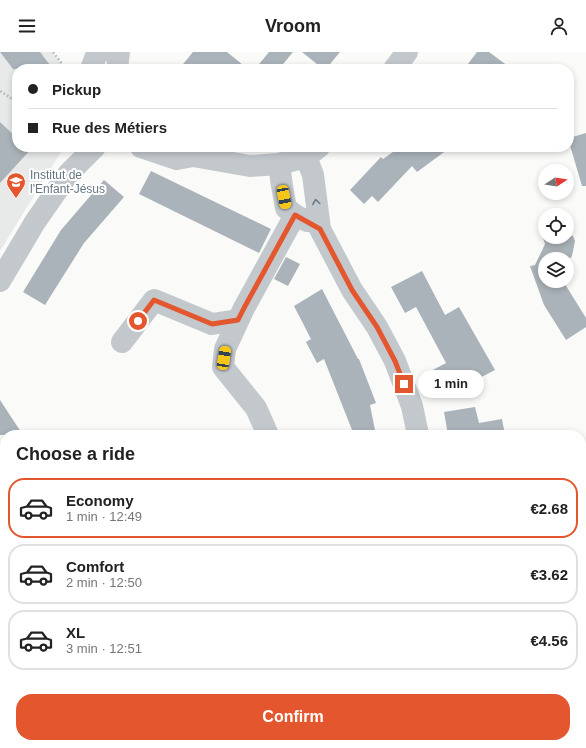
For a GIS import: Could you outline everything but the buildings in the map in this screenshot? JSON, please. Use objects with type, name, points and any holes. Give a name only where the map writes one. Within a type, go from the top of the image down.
[{"type":"street","points":[[80,52],[87,64]]},
{"type":"street","points":[[92,64],[100,52]]},
{"type":"street","points":[[118,64],[119,52]]},
{"type":"street","points":[[398,64],[407,52]]},
{"type":"street","points":[[0,281],[35,222],[69,173],[90,152]]},
{"type":"street","points":[[156,152],[177,159],[188,152]]},
{"type":"street","points":[[193,152],[250,166],[279,164],[312,152],[313,175],[320,229],[352,290],[377,327],[395,361],[412,406],[417,430]]},
{"type":"street","points":[[279,164],[286,208],[295,215],[320,229]]},
{"type":"street","points":[[266,430],[256,408],[223,367],[225,349],[244,308],[295,215]]},
{"type":"street","points":[[0,253],[35,222]]},
{"type":"street","points":[[122,342],[154,300],[212,324],[238,320]]},
{"type":"path","points":[[53,52],[62,64]]},
{"type":"path","points":[[0,90],[12,98]]},
{"type":"shaded area","name":"Institut de l'Enfant-Jésus","points":[[0,52],[52,52],[61,64],[12,64],[12,152],[61,152],[0,251]]},
{"type":"place","name":"Institut de l'Enfant-Jésus","points":[[16,199]]},
{"type":"route","points":[[138,321],[154,300],[212,324],[238,320],[295,215],[320,229],[352,290],[377,327],[395,361],[404,384]]}]
